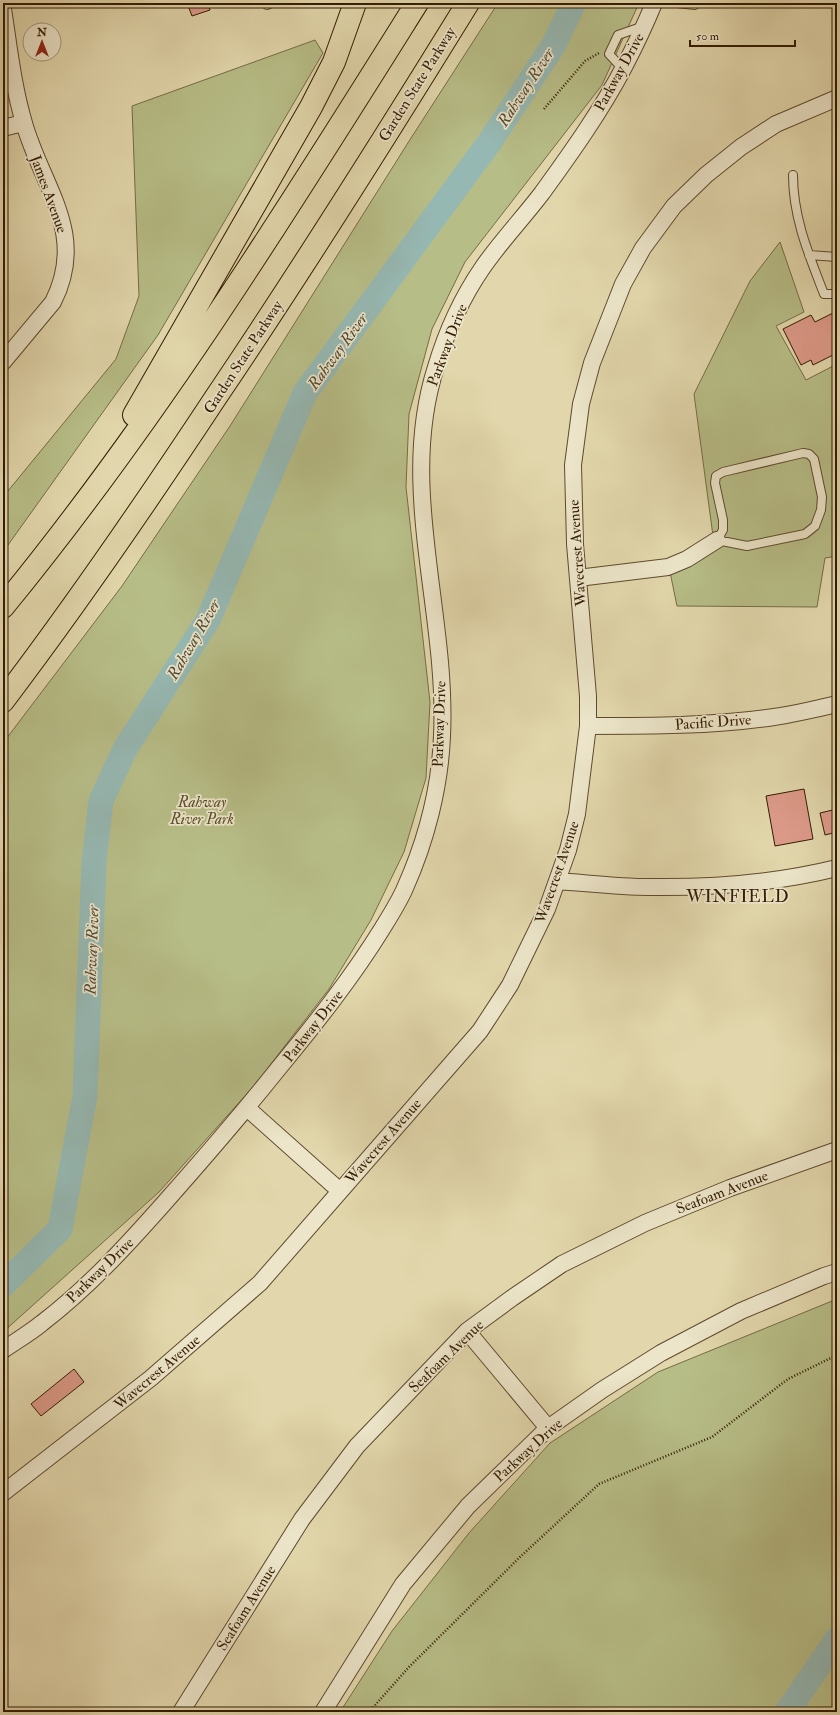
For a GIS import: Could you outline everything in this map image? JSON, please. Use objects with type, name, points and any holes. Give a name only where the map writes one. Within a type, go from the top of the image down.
[{"type":"highway","points":[[52,546],[121,438],[302,124],[334,62],[355,3]]},
{"type":"highway","points":[[3,607],[116,463],[231,296],[417,3]]},
{"type":"highway","name":"Garden State Parkway","points":[[3,700],[97,574],[192,434],[269,317],[468,3]]},
{"type":"street","name":"Parkway Drive","points":[[3,1350],[42,1324],[97,1274],[134,1237],[247,1108],[332,1003],[364,958],[404,892],[417,859],[433,800],[441,756],[442,704],[440,659],[422,510],[421,479],[426,404],[436,365],[461,305],[481,270],[545,188],[595,116],[623,69],[654,3]]},
{"type":"street","name":"James Avenue","points":[[3,9],[17,93],[24,123],[62,222],[67,246],[61,281],[52,302],[3,362]]},
{"type":"street","name":"Wavecrest Avenue","points":[[3,1493],[145,1383],[260,1283],[480,1031],[510,985],[547,909],[568,850],[577,814],[588,726],[588,696],[572,489],[576,436],[581,404],[592,363],[623,284],[643,248],[674,206],[706,175],[741,147],[776,124],[837,98]]},
{"type":"street","points":[[3,128],[24,123]]},
{"type":"street","points":[[578,578],[668,566],[687,559],[717,540]]},
{"type":"street","name":"Pacific Drive","points":[[588,726],[671,725],[724,722],[775,717],[837,704]]},
{"type":"street","points":[[557,881],[648,887],[705,887],[760,882],[837,868]]},
{"type":"street","points":[[247,1108],[340,1191]]},
{"type":"street","name":"Seafoam Avenue","points":[[181,1712],[302,1519],[357,1446],[467,1331],[562,1264],[645,1223],[730,1188],[837,1150]]},
{"type":"street","name":"Parkway Drive","points":[[323,1712],[403,1584],[468,1506],[548,1428],[602,1390],[661,1353],[741,1311],[837,1272]]},
{"type":"street","points":[[467,1331],[548,1428]]},
{"type":"lane","points":[[266,3],[266,5],[272,3]]},
{"type":"lane","points":[[677,3],[695,5],[696,3]]},
{"type":"lane","points":[[623,69],[609,54],[618,35],[644,26]]},
{"type":"lane","points":[[793,175],[793,195],[798,225],[809,255],[824,294],[837,294]]},
{"type":"lane","points":[[809,255],[837,258]]},
{"type":"lane","points":[[803,453],[809,454],[814,459],[822,497],[821,510],[815,526],[805,534],[747,546],[717,540],[723,530],[723,520],[715,483],[716,476],[723,472],[803,453]]},
{"type":"path","points":[[544,110],[585,61],[600,53],[609,54]]},
{"type":"path","points":[[369,1712],[415,1661],[520,1557],[598,1484],[712,1437],[788,1379],[837,1356]]},
{"type":"green space","name":"Rahway River Park","points":[[498,3],[639,3],[602,85],[465,262],[432,329],[409,414],[406,487],[430,702],[426,778],[404,852],[371,920],[329,989],[253,1087],[159,1192],[3,1332],[3,743],[122,586],[230,426],[411,138]]},
{"type":"green space","points":[[315,40],[323,53],[158,335],[3,552],[3,497],[116,359],[139,296],[132,106]]},
{"type":"green space","points":[[780,242],[804,312],[776,326],[806,380],[837,364],[837,556],[825,558],[817,607],[677,606],[670,572],[715,551],[694,394],[750,281]]},
{"type":"green space","points":[[837,1299],[837,1712],[340,1712],[392,1631],[469,1533],[550,1443],[658,1372]]},
{"type":"building","points":[[187,3],[208,3],[210,10],[192,16]]},
{"type":"building","points":[[837,311],[837,353],[813,365],[811,360],[801,365],[783,329],[811,315],[815,322]]},
{"type":"building","points":[[804,789],[813,839],[775,846],[766,796]]},
{"type":"building","points":[[837,809],[837,832],[825,835],[820,813]]},
{"type":"building","points":[[74,1369],[84,1382],[41,1416],[31,1404]]},
{"type":"waterway","name":"Rahway River","points":[[3,1285],[60,1229],[85,1096],[94,862],[101,801],[125,749],[208,620],[305,393],[489,143],[553,46],[574,3]]},
{"type":"waterway","name":"Rahway River","points":[[787,1712],[837,1639]]},
{"type":"district","name":"WINFIELD","points":[[738,896]]}]
